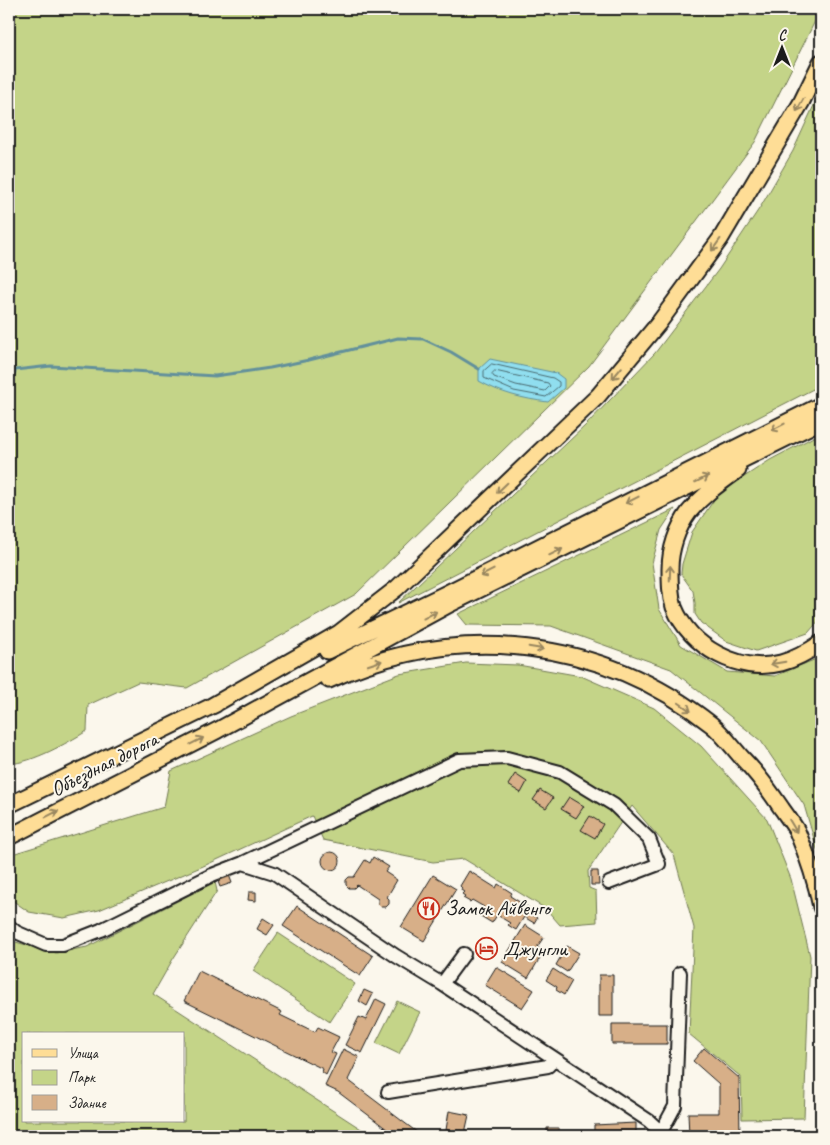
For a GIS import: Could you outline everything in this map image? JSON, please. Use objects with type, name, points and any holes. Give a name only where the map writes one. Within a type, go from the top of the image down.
[{"type":"main road","points":[[208,708],[339,633],[397,588],[598,396],[658,324],[721,238],[801,103],[821,62]]},
{"type":"main road","points":[[208,708],[445,594],[821,405]]},
{"type":"main road","points":[[218,730],[450,604],[821,421]]},
{"type":"main road","points":[[776,442],[709,490],[688,514],[676,536],[670,558],[670,584],[674,607],[687,629],[707,648],[732,662],[755,665],[779,664],[804,655],[821,643]]},
{"type":"main road","points":[[218,730],[344,673],[394,657],[446,646],[485,644],[521,646],[561,653],[604,664],[660,690],[714,726],[759,776],[796,830],[816,884],[821,906]]},
{"type":"main road","name":"Объездная дорога","points":[[9,806],[208,708]]},
{"type":"main road","name":"Объездная дорога","points":[[9,836],[218,730]]},
{"type":"main road","points":[[9,794],[19,792],[114,754]]},
{"type":"lane","points":[[9,926],[16,932],[46,945],[63,945],[101,930],[212,875],[243,863],[459,760],[507,758],[560,772],[614,805],[649,839],[659,864],[609,883]]},
{"type":"lane","points":[[243,863],[274,873],[396,956],[442,984],[649,1121],[661,1134],[675,1106],[680,973]]},
{"type":"lane","points":[[442,984],[464,954]]},
{"type":"lane","points":[[388,1092],[548,1066],[554,1059]]},
{"type":"green space","points":[[9,9],[821,9],[755,142],[589,366],[356,594],[187,688],[138,682],[88,705],[87,731],[39,756],[19,763],[9,764]]},
{"type":"green space","points":[[821,90],[821,385],[398,603],[586,425],[655,353],[719,269],[761,206],[793,151]]},
{"type":"green space","points":[[821,433],[821,618],[808,633],[756,651],[726,641],[701,623],[695,614],[693,591],[681,574],[682,564],[692,532],[718,494],[770,460]]},
{"type":"green space","points":[[675,509],[661,530],[652,563],[659,609],[681,645],[727,672],[775,676],[821,657],[821,863],[804,805],[761,741],[671,669],[551,626],[467,625],[458,614]]},
{"type":"green space","points":[[466,663],[518,665],[581,676],[654,708],[701,746],[767,819],[791,879],[810,956],[804,1118],[742,1119],[741,1077],[689,1034],[694,928],[674,855],[632,806],[588,871],[589,888],[596,891],[597,922],[560,925],[546,909],[464,859],[433,862],[323,840],[312,816],[208,864],[99,910],[64,918],[29,912],[9,898],[9,855],[164,807],[171,771],[291,716],[399,674]]},
{"type":"green space","points":[[215,882],[217,891],[153,994],[372,1136],[9,1136],[9,938],[12,941],[56,953],[87,947]]},
{"type":"green space","points":[[278,933],[355,984],[330,1022],[253,971]]},
{"type":"green space","points":[[397,1001],[420,1012],[399,1054],[376,1043]]},
{"type":"water","points":[[9,353],[16,372],[9,385]]},
{"type":"water","points":[[490,359],[556,373],[564,379],[564,388],[548,402],[521,397],[495,389],[479,381],[479,369]]},
{"type":"building","points":[[515,774],[527,782],[521,793],[508,785]]},
{"type":"building","points":[[540,790],[553,798],[546,808],[533,800]]},
{"type":"building","points":[[569,797],[584,806],[576,818],[561,809]]},
{"type":"building","points":[[590,816],[603,824],[595,838],[581,830]]},
{"type":"building","points":[[331,852],[337,855],[340,861],[337,867],[331,870],[325,867],[322,861],[325,855]]},
{"type":"building","points":[[373,857],[389,867],[385,872],[397,880],[387,897],[389,904],[386,907],[381,907],[378,904],[378,899],[357,885],[354,888],[349,888],[346,885],[346,880],[349,877],[354,877],[365,860],[370,863]]},
{"type":"building","points":[[469,871],[496,888],[498,884],[512,893],[510,896],[529,908],[527,912],[537,918],[534,923],[524,917],[516,930],[508,925],[510,923],[497,915],[492,923],[479,915],[484,907],[472,900],[470,902],[463,898],[465,896],[462,894],[464,892],[460,886]]},
{"type":"building","points":[[591,871],[598,871],[599,885],[591,885]]},
{"type":"building","points":[[229,875],[232,883],[220,887],[217,879]]},
{"type":"building","name":"Замок Айвенго","points":[[433,875],[456,889],[424,941],[401,927]]},
{"type":"building","points":[[249,892],[256,892],[256,901],[248,900]]},
{"type":"building","points":[[297,906],[373,956],[360,976],[283,926]]},
{"type":"building","points":[[263,918],[274,925],[267,935],[257,929]]},
{"type":"building","points":[[525,925],[544,937],[537,947],[544,951],[528,978],[502,962]]},
{"type":"building","points":[[567,946],[579,953],[567,972],[556,965]]},
{"type":"building","points":[[496,967],[534,990],[522,1008],[485,985]]},
{"type":"building","points":[[553,969],[572,981],[564,995],[556,990],[557,987],[546,980]]},
{"type":"building","points":[[199,971],[282,1012],[280,1015],[315,1032],[318,1027],[339,1037],[331,1052],[336,1054],[326,1075],[322,1072],[323,1069],[184,1001]]},
{"type":"building","points":[[599,975],[613,975],[613,1016],[599,1016]]},
{"type":"building","points":[[364,990],[373,994],[367,1006],[359,1001]]},
{"type":"building","points":[[376,999],[386,1004],[362,1053],[345,1045],[359,1017],[366,1020]]},
{"type":"building","points":[[612,1024],[667,1024],[667,1044],[612,1044]]},
{"type":"building","points":[[704,1048],[739,1078],[740,1136],[689,1136],[688,1113],[719,1113],[719,1084],[693,1061]]},
{"type":"building","points":[[343,1049],[359,1057],[348,1080],[422,1136],[396,1136],[338,1092],[325,1086]]},
{"type":"building","points":[[449,1111],[469,1115],[465,1133],[446,1130]]},
{"type":"building","points":[[636,1123],[636,1136],[594,1136],[594,1125]]},
{"type":"building","points":[[547,1128],[559,1128],[559,1136],[547,1136]]},
{"type":"waterway","points":[[15,370],[51,366],[215,376],[309,360],[398,338],[423,339],[451,352],[479,369]]},
{"type":"place","name":"Замок Айвенго","points":[[429,908]]},
{"type":"place","name":"Джунгли","points":[[487,949]]}]
